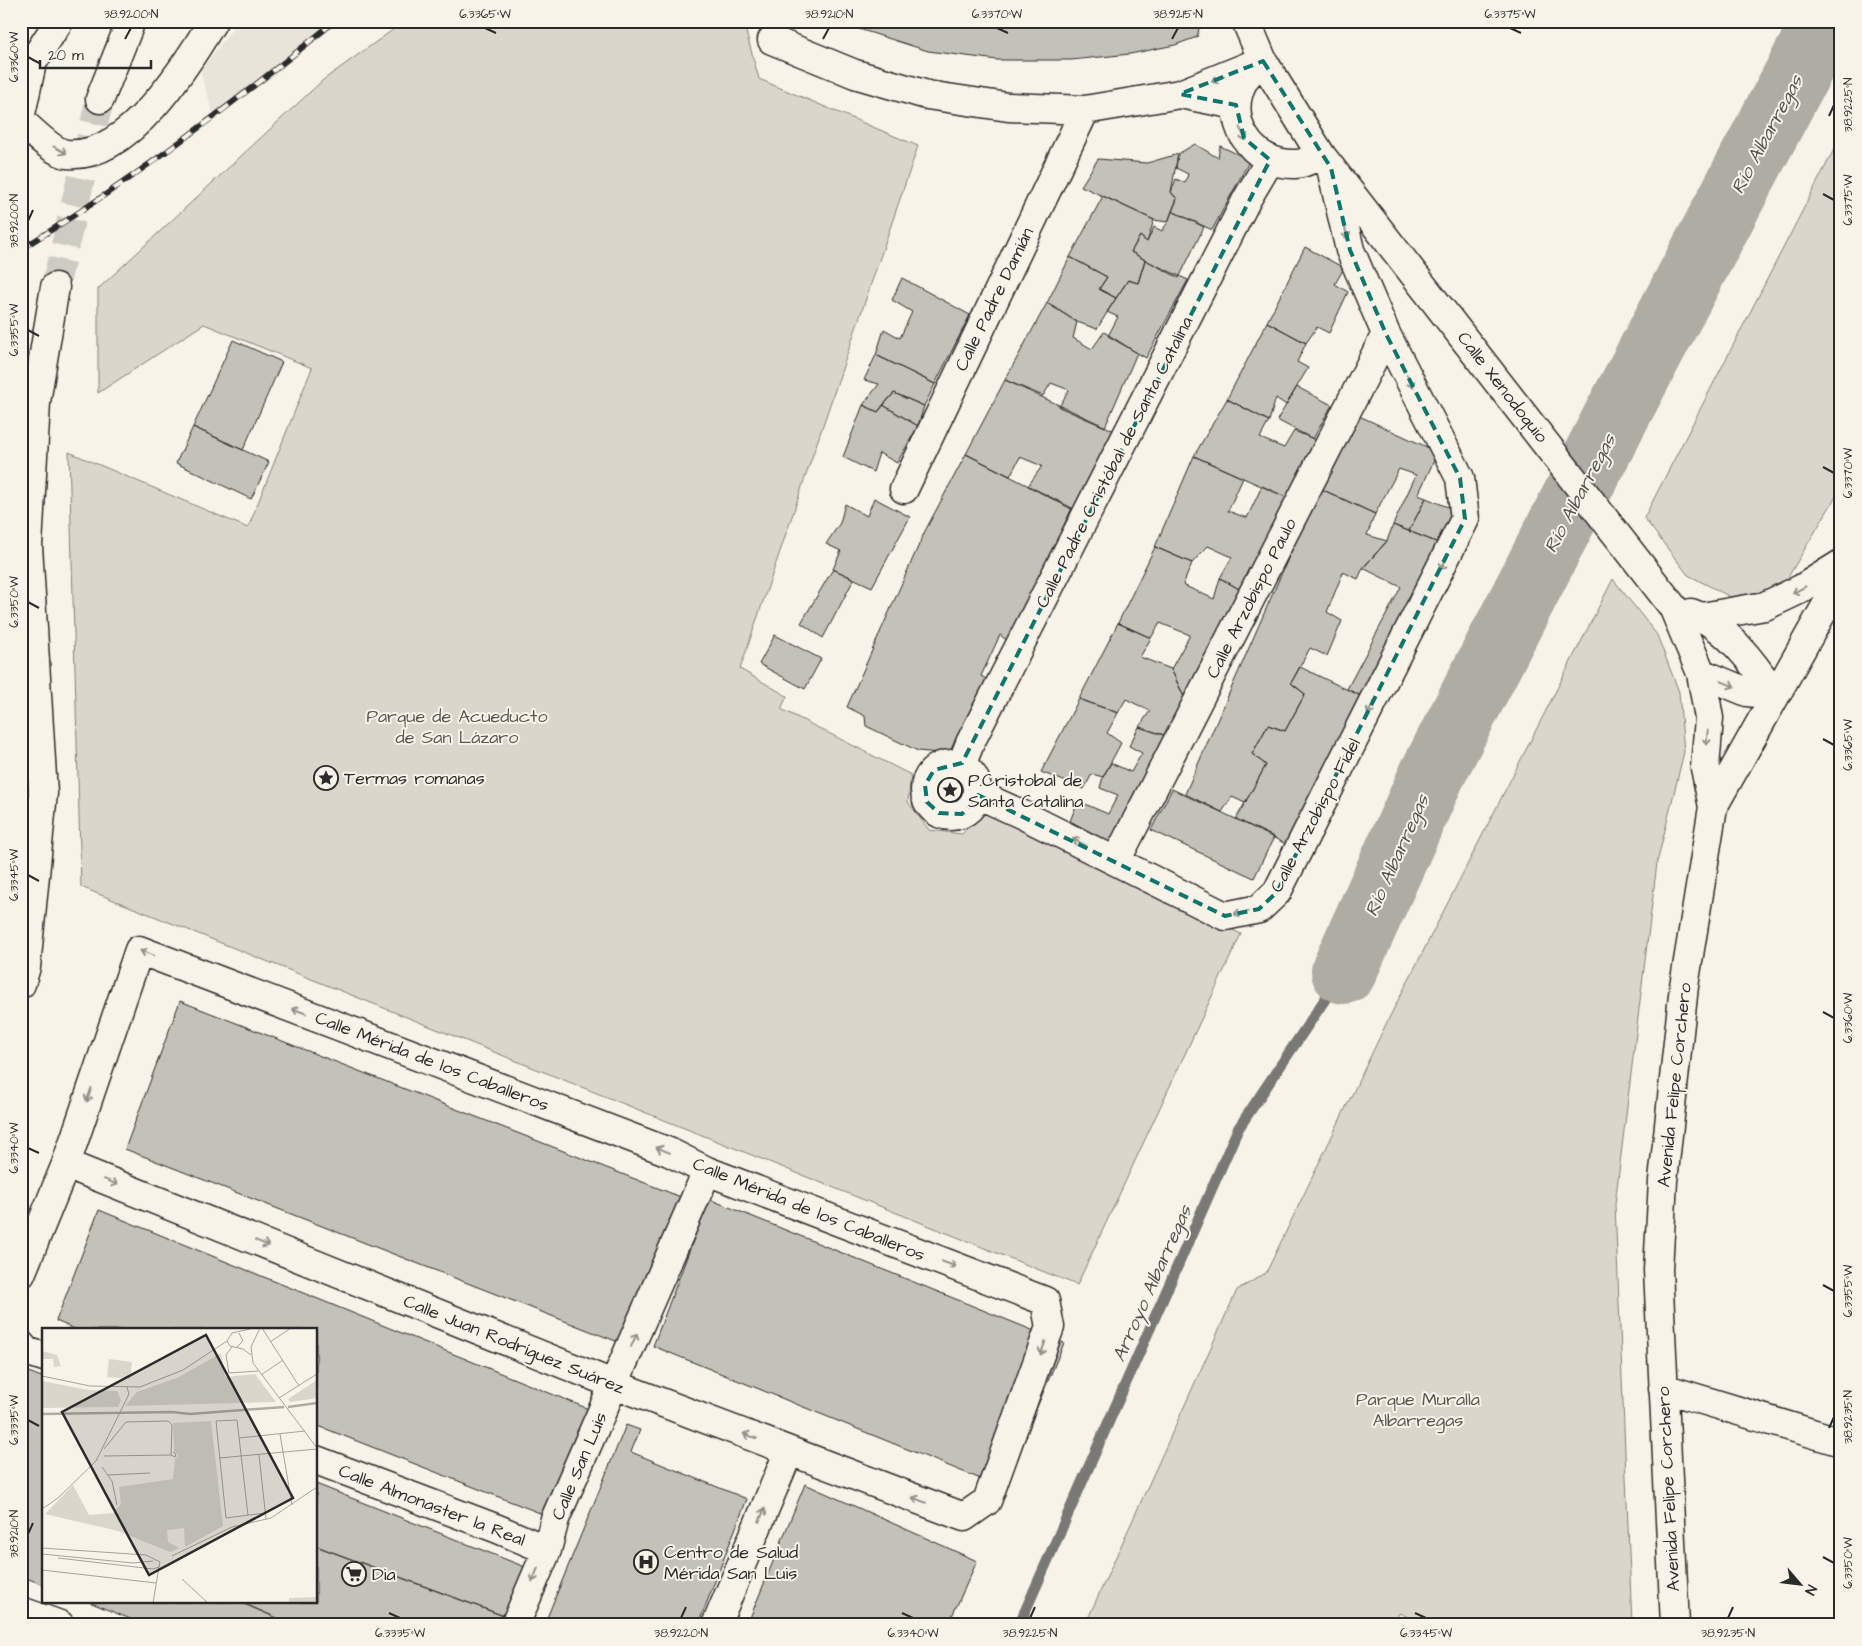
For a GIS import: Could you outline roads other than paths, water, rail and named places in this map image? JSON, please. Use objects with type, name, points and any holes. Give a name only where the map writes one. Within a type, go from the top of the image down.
[{"type":"street","points":[[21,114],[27,63],[59,21]]},
{"type":"street","points":[[100,99],[131,21]]},
{"type":"street","points":[[21,121],[41,139],[66,154],[97,150],[153,108],[186,65],[213,21]]},
{"type":"street","name":"Calle Xenodoquio","points":[[1246,21],[1263,61],[1326,162],[1556,454],[1673,607],[1700,673],[1709,718],[1705,768],[1713,807]]},
{"type":"street","points":[[772,40],[855,74],[927,95],[1008,107],[1085,110],[1180,94],[1263,61]]},
{"type":"street","points":[[1263,61],[1244,80],[1236,105],[1237,122],[1244,138],[1255,151],[1270,160],[1296,164],[1326,162]]},
{"type":"street","points":[[1180,94],[1236,105]]},
{"type":"street","name":"Calle Padre Damián","points":[[904,489],[1085,110]]},
{"type":"street","name":"Calle Padre Cristóbal de Santa Catalina","points":[[961,766],[970,743],[1068,550],[1248,199],[1270,160]]},
{"type":"street","name":"Calle Xenodoquio","points":[[1326,162],[1350,250],[1386,334],[1460,478],[1465,519]]},
{"type":"street","points":[[21,984],[26,966],[43,793],[28,546],[36,402],[55,287]]},
{"type":"street","name":"Calle Arzobispo Paulo","points":[[1116,861],[1386,334]]},
{"type":"street","name":"Calle Arzobispo Fidel","points":[[977,794],[1225,916],[1259,910],[1277,892],[1465,519]]},
{"type":"street","points":[[1702,617],[1765,606],[1801,589],[1841,564]]},
{"type":"street","name":"Avenida Felipe Corchero","points":[[1675,1625],[1662,1388],[1658,1270],[1663,1181],[1684,986],[1713,807],[1841,580]]},
{"type":"street","points":[[1673,607],[1702,617],[1749,656],[1775,694]]},
{"type":"street","points":[[1700,673],[1747,692],[1775,694]]},
{"type":"street","points":[[950,763],[961,766],[973,776],[977,794],[967,810],[952,816],[937,812],[927,802],[925,785],[934,770],[950,763]]},
{"type":"street","name":"Calle Mérida de los Caballeros","points":[[21,1274],[66,1164],[139,950],[669,1152],[707,1171],[1046,1301],[1050,1327],[987,1501],[964,1517]]},
{"type":"street","name":"Calle Juan Rodríguez Suárez","points":[[66,1164],[613,1384],[964,1517]]},
{"type":"street","name":"Calle San Luis","points":[[515,1625],[547,1550],[555,1519],[707,1171]]},
{"type":"street","points":[[21,1345],[26,1351],[42,1357]]},
{"type":"street","points":[[1662,1388],[1841,1442]]},
{"type":"street","points":[[716,1625],[789,1451]]},
{"type":"street","name":"Calle Almonaster la Real","points":[[318,1461],[498,1529],[547,1550]]},
{"type":"street","points":[[21,1611],[60,1625]]},
{"type":"waterway","name":"Río Albarregas","points":[[1344,971],[1432,775],[1616,417],[1825,21]]},
{"type":"waterway","name":"Arroyo Albarregas","points":[[1019,1625],[1238,1129],[1344,971]]},
{"type":"tunnel","points":[[55,287],[100,99]]},
{"type":"railway","points":[[21,249],[102,197],[182,141],[335,21]]},
{"type":"place","name":"Termas romanas","points":[[326,778]]},
{"type":"place","name":"P.Cristobal de Santa Catalina","points":[[950,790]]},
{"type":"place","name":"Centro de Salud Mérida San Luis","points":[[646,1562]]},
{"type":"place","name":"Dia","points":[[354,1574]]},
{"type":"park label","name":"Parque de Acueducto de San Lázaro","points":[[457,726]]},
{"type":"park label","name":"Parque Muralla Albarregas","points":[[1418,1409]]}]
